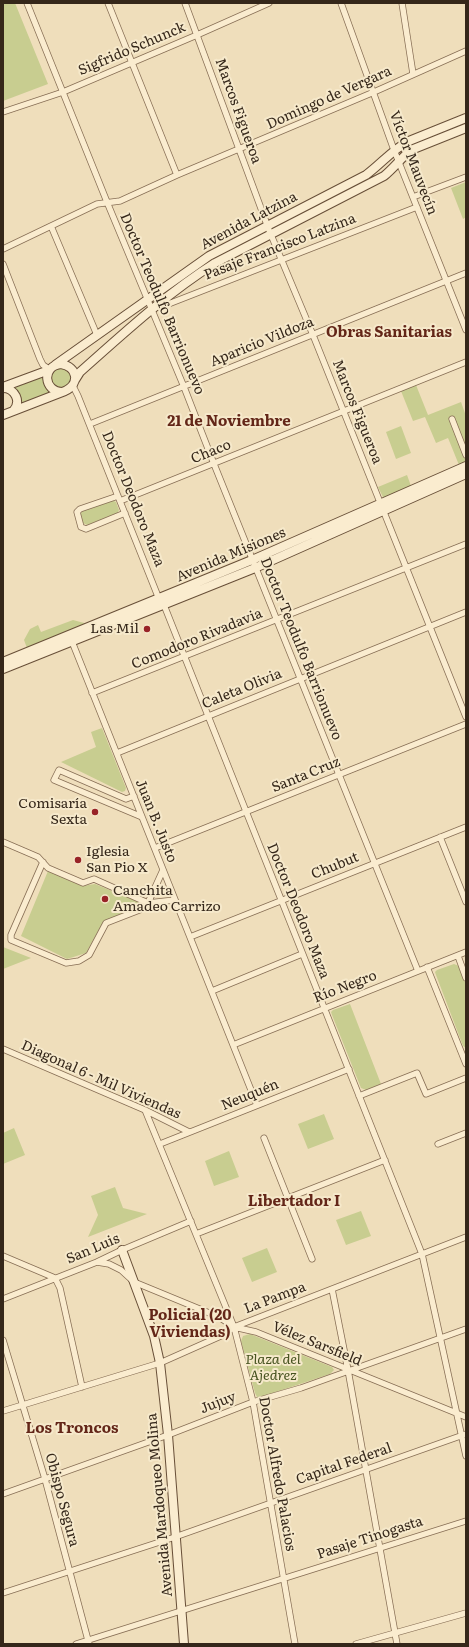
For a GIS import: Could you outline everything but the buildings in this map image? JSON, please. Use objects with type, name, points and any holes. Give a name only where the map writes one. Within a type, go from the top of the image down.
[{"type":"street","name":"Doctor Teodulfo Barrionuevo","points":[[27,3],[147,300],[152,308],[184,386],[338,775],[418,971]]},
{"type":"street","points":[[108,3],[177,175]]},
{"type":"street","name":"Marcos Figueroa","points":[[185,3],[267,226],[313,335],[466,717]]},
{"type":"street","name":"Sigfrido Schunck","points":[[4,110],[63,92],[268,3]]},
{"type":"street","name":"Víctor Mauvecín","points":[[342,3],[394,150],[446,281],[463,315],[466,330]]},
{"type":"street","points":[[402,3],[413,74]]},
{"type":"street","name":"Domingo de Vergara","points":[[3,249],[96,204],[120,201],[466,51]]},
{"type":"street","name":"Avenida Latzina","points":[[3,388],[51,368],[209,256],[366,175],[378,167],[394,150],[409,140],[466,118]]},
{"type":"street","name":"Avenida Latzina","points":[[74,383],[80,372],[152,308],[203,271],[384,176],[399,162],[403,156],[411,150],[466,128]]},
{"type":"street","points":[[413,197],[466,177]]},
{"type":"street","name":"Pasaje Francisco Latzina","points":[[152,308],[171,303],[417,206]]},
{"type":"street","points":[[51,226],[97,336]]},
{"type":"street","points":[[3,264],[43,365],[51,368],[62,364],[70,367],[74,373],[74,383],[62,392],[4,416]]},
{"type":"street","name":"Aparicio Vildoza","points":[[90,424],[466,273]]},
{"type":"street","name":"Chaco","points":[[125,513],[86,528],[81,527],[77,515],[77,512],[80,509],[119,498],[214,464],[466,362]]},
{"type":"street","points":[[51,368],[47,377],[50,386],[54,390],[62,392]]},
{"type":"street","name":"Doctor Deodoro Maza","points":[[74,383],[422,1254],[457,1413],[464,1435],[466,1456]]},
{"type":"street","points":[[3,388],[11,390],[16,397],[17,406],[13,411]]},
{"type":"street","points":[[452,419],[466,455]]},
{"type":"street","name":"Avenida Misiones","points":[[3,662],[70,638],[254,564],[382,507],[466,466]]},
{"type":"street","name":"Avenida Misiones","points":[[382,507],[466,474]]},
{"type":"street","name":"Comodoro Rivadavia","points":[[92,693],[466,544]]},
{"type":"street","name":"Caleta Olivia","points":[[116,753],[466,612]]},
{"type":"street","name":"Avenida Misiones","points":[[3,669],[70,638]]},
{"type":"street","name":"Juan B. Justo","points":[[70,638],[257,1105]]},
{"type":"street","name":"Santa Cruz","points":[[154,848],[466,724]]},
{"type":"street","points":[[134,796],[126,799],[58,770],[54,780],[142,817]]},
{"type":"street","name":"Chubut","points":[[190,937],[466,826]]},
{"type":"street","points":[[440,837],[466,902]]},
{"type":"street","points":[[3,842],[38,857],[48,868],[83,883],[94,880],[148,903],[175,900]]},
{"type":"street","points":[[43,862],[11,935],[11,940],[66,963],[79,961],[89,955],[106,924],[142,909],[148,903],[163,870]]},
{"type":"street","name":"Río Negro","points":[[233,1045],[466,952]]},
{"type":"street","points":[[212,991],[302,954]]},
{"type":"street","points":[[458,956],[466,978]]},
{"type":"street","points":[[427,968],[464,1055],[466,1064]]},
{"type":"street","name":"Diagonal 6 - Mil Viviendas","points":[[3,1049],[145,1110],[189,1132]]},
{"type":"street","name":"Neuquén","points":[[160,1144],[349,1069]]},
{"type":"street","points":[[359,1096],[417,1074],[426,1094],[466,1078]]},
{"type":"street","name":"Doctor Alfredo Palacios","points":[[145,1110],[234,1327],[253,1402],[295,1644]]},
{"type":"street","points":[[438,1144],[466,1133]]},
{"type":"street","points":[[264,1138],[312,1259]]},
{"type":"street","points":[[196,1234],[385,1160]]},
{"type":"street","name":"San Luis","points":[[3,1299],[97,1262],[122,1250],[191,1222]]},
{"type":"street","name":"La Pampa","points":[[3,1411],[160,1363],[223,1335],[234,1327],[466,1237]]},
{"type":"street","name":"Avenida Mardoqueo Molina","points":[[122,1250],[154,1336],[160,1363],[168,1435],[184,1644]]},
{"type":"street","points":[[3,1256],[55,1278],[60,1288],[82,1387]]},
{"type":"street","name":"Vélez Sarsfield","points":[[97,1262],[109,1264],[121,1270],[134,1282],[219,1317],[234,1327],[256,1332],[466,1417]]},
{"type":"street","points":[[332,1289],[397,1644]]},
{"type":"street","name":"Jujuy","points":[[3,1494],[168,1435],[253,1402],[301,1388],[466,1329]]},
{"type":"street","name":"Obispo Segura","points":[[3,1340],[45,1479],[89,1642]]},
{"type":"street","name":"Capital Federal","points":[[3,1593],[175,1537],[464,1435]]},
{"type":"street","name":"Pasaje Tinogasta","points":[[76,1644],[89,1642],[284,1578],[466,1521]]},
{"type":"street","points":[[356,1644],[466,1612]]},
{"type":"green space","points":[[3,3],[15,3],[48,84],[3,101]]},
{"type":"green space","points":[[466,182],[466,217],[463,219],[451,188]]},
{"type":"green space","points":[[61,368],[68,371],[71,378],[68,385],[61,388],[54,385],[51,378],[54,371]]},
{"type":"green space","points":[[45,374],[54,392],[22,405],[20,394],[13,386]]},
{"type":"green space","points":[[416,385],[428,415],[461,402],[466,416],[466,461],[459,465],[448,438],[436,443],[425,417],[413,421],[401,391]]},
{"type":"green space","points":[[401,426],[411,453],[396,459],[386,432]]},
{"type":"green space","points":[[407,475],[411,486],[383,497],[378,487]]},
{"type":"green space","points":[[112,500],[116,502],[119,510],[117,514],[87,525],[83,523],[80,515],[82,511]]},
{"type":"green space","points":[[73,620],[88,624],[27,648],[24,640],[30,629],[38,625],[41,632]]},
{"type":"green space","points":[[102,728],[126,788],[125,791],[122,792],[61,762],[96,747],[91,732]]},
{"type":"green space","points":[[48,871],[82,886],[95,884],[141,903],[140,907],[103,922],[86,953],[67,959],[21,936]]},
{"type":"green space","points":[[3,947],[31,958],[3,969]]},
{"type":"green space","points":[[454,964],[459,966],[466,985],[466,1048],[463,1046],[435,972]]},
{"type":"green space","points":[[350,1004],[381,1084],[366,1090],[361,1088],[331,1012]]},
{"type":"green space","points":[[324,1114],[334,1139],[308,1149],[298,1124]]},
{"type":"green space","points":[[14,1128],[25,1155],[3,1164],[3,1133]]},
{"type":"green space","points":[[229,1151],[239,1177],[214,1186],[205,1161]]},
{"type":"green space","points":[[115,1187],[123,1208],[147,1214],[88,1237],[98,1215],[91,1196]]},
{"type":"green space","points":[[361,1211],[371,1236],[346,1245],[336,1220]]},
{"type":"green space","points":[[267,1248],[277,1272],[252,1282],[242,1258]]},
{"type":"green space","name":"Plaza del Ajedrez","points":[[250,1334],[332,1367],[334,1370],[330,1374],[261,1397],[257,1397],[241,1341],[243,1336]]},
{"type":"place","name":"Las Mil","points":[[147,629]]},
{"type":"place","name":"Comisaría Sexta","points":[[95,812]]},
{"type":"place","name":"Iglesia San Pio X","points":[[78,860]]},
{"type":"place","name":"Canchita Amadeo Carrizo","points":[[105,899]]},
{"type":"district","name":"Obras Sanitarias","points":[[389,333]]},
{"type":"district","name":"21 de Noviembre","points":[[229,422]]},
{"type":"district","name":"Libertador I","points":[[294,1202]]},
{"type":"district","name":"Policial (20 Viviendas)","points":[[190,1324]]},
{"type":"district","name":"Los Troncos","points":[[72,1429]]}]
